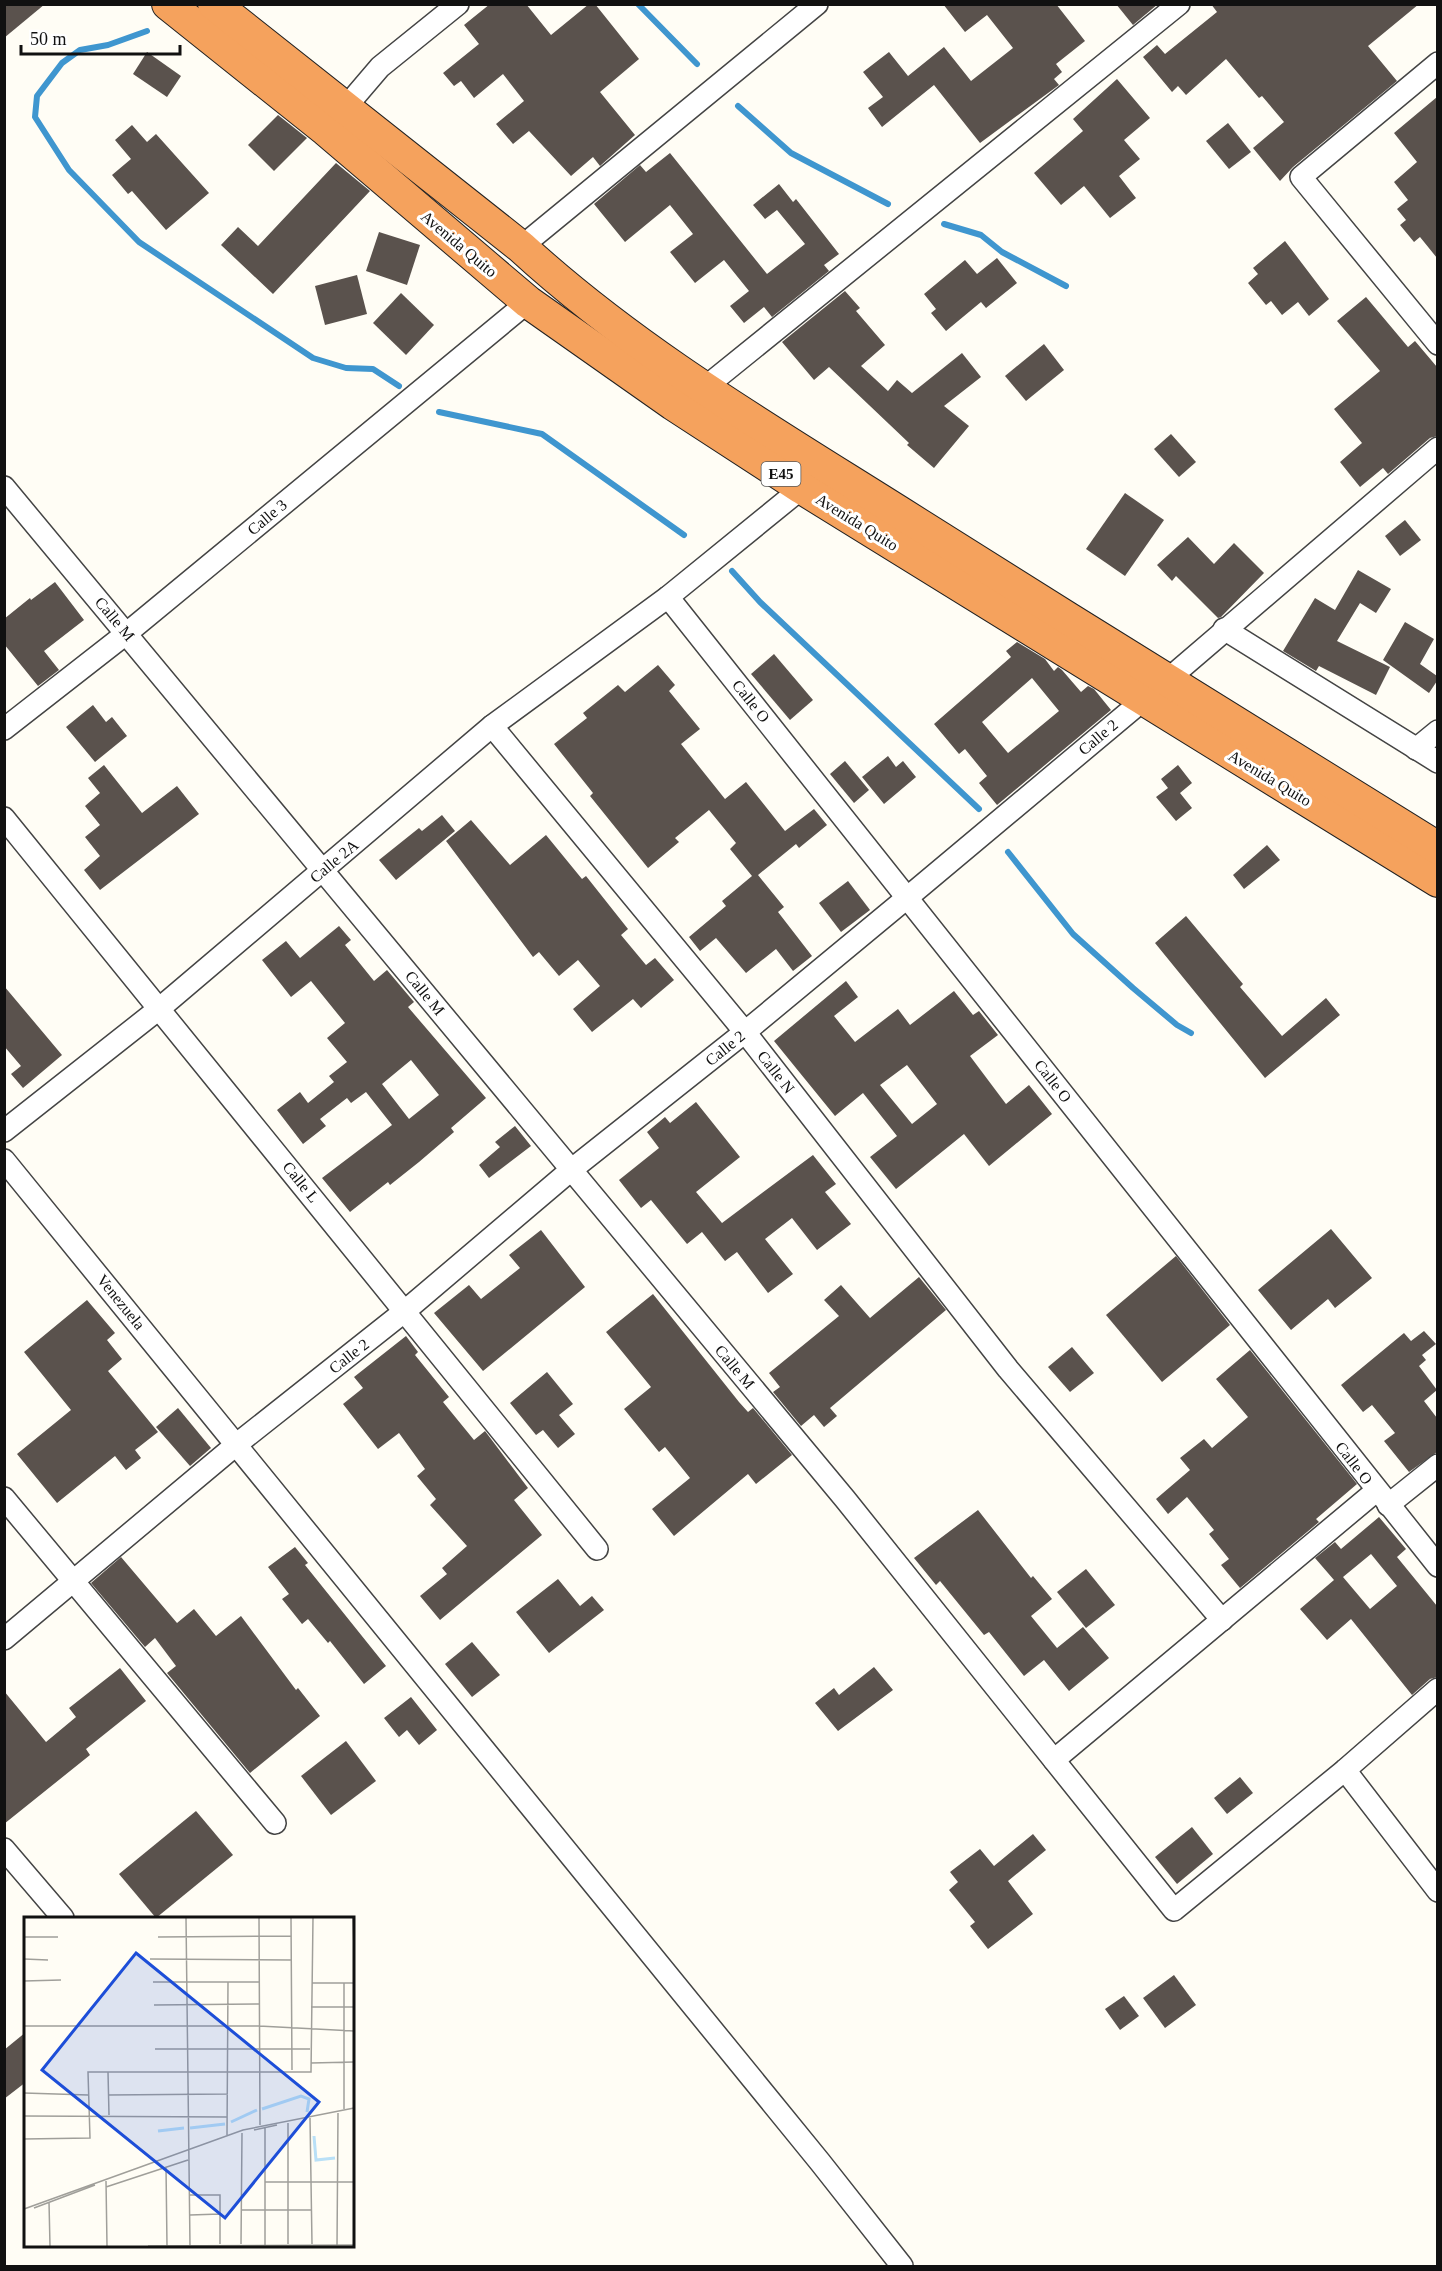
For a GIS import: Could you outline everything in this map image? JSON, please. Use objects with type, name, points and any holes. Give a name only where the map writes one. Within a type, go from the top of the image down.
[{"type":"highway","name":"Avenida Quito","points":[[168,4],[326,130],[528,302],[673,404],[802,488],[1437,881]]},
{"type":"highway","name":"Avenida Quito","points":[[214,4],[520,247],[554,278],[703,389],[1166,681],[1437,848]]},
{"type":"street","points":[[345,108],[380,67],[458,4]]},
{"type":"street","points":[[520,247],[817,4]]},
{"type":"street","points":[[703,389],[1179,4]]},
{"type":"street","points":[[1437,63],[1300,177],[1437,344]]},
{"type":"street","name":"Calle 3","points":[[4,729],[127,633],[528,302]]},
{"type":"street","name":"Calle 2","points":[[4,1639],[237,1444],[405,1311],[571,1170],[745,1032],[908,897],[1166,681],[1224,628],[1437,448]]},
{"type":"street","name":"Calle M","points":[[4,487],[845,1499],[1174,1910],[1345,1770]]},
{"type":"street","name":"Calle 2A","points":[[4,1131],[160,1008],[492,726],[668,597],[802,488]]},
{"type":"street","name":"Calle O","points":[[668,597],[1437,1566]]},
{"type":"street","points":[[1224,628],[1437,762]]},
{"type":"street","name":"Calle N","points":[[492,726],[745,1032],[1008,1369],[1222,1620]]},
{"type":"street","points":[[1416,749],[1437,731]]},
{"type":"street","name":"Calle L","points":[[4,818],[597,1549]]},
{"type":"street","name":"Venezuela","points":[[4,1160],[820,2162],[902,2266]]},
{"type":"street","points":[[1054,1760],[1222,1620],[1382,1498],[1437,1465]]},
{"type":"street","points":[[4,1498],[275,1823]]},
{"type":"street","points":[[1437,1689],[1345,1770],[1437,1891]]},
{"type":"street","points":[[4,1849],[62,1917]]},
{"type":"building","points":[[4,4],[45,4],[4,38]]},
{"type":"building","points":[[490,4],[526,4],[551,35],[589,4],[595,4],[639,59],[600,92],[635,135],[600,166],[593,157],[571,176],[529,131],[513,144],[496,124],[524,101],[503,74],[474,98],[461,81],[454,86],[443,73],[479,44],[464,25]]},
{"type":"building","points":[[943,4],[1056,4],[1085,41],[1056,64],[1062,72],[1054,79],[1059,85],[980,143],[934,85],[882,127],[868,108],[883,97],[863,72],[889,52],[908,76],[944,47],[971,81],[1013,48],[987,15],[965,32]]},
{"type":"building","points":[[1116,4],[1158,4],[1133,25]]},
{"type":"building","points":[[1211,4],[1419,4],[1368,46],[1397,81],[1293,167],[1280,181],[1253,148],[1284,122],[1262,96],[1259,98],[1226,59],[1186,95],[1178,86],[1172,92],[1143,57],[1157,45],[1165,54],[1217,12]]},
{"type":"building","points":[[147,52],[181,76],[167,97],[133,74]]},
{"type":"building","points":[[1117,79],[1150,118],[1124,140],[1140,159],[1119,176],[1136,198],[1110,218],[1084,186],[1061,205],[1034,173],[1083,131],[1073,119]]},
{"type":"building","points":[[1437,97],[1437,258],[1420,237],[1414,242],[1400,225],[1406,220],[1397,209],[1408,200],[1394,182],[1417,162],[1394,133]]},
{"type":"building","points":[[278,115],[307,138],[274,171],[248,145]]},
{"type":"building","points":[[1228,123],[1251,152],[1229,169],[1206,141]]},
{"type":"building","points":[[132,125],[147,142],[156,134],[209,193],[166,230],[132,191],[128,194],[112,175],[131,159],[115,140]]},
{"type":"building","points":[[670,153],[767,274],[805,244],[777,210],[765,219],[753,205],[779,184],[793,202],[796,199],[839,254],[824,265],[829,271],[772,317],[764,307],[744,323],[730,306],[749,291],[724,260],[695,283],[670,252],[693,234],[670,205],[625,242],[594,204],[640,165],[646,172]]},
{"type":"building","points":[[336,163],[370,191],[273,294],[221,245],[238,227],[258,246]]},
{"type":"building","points":[[379,232],[420,245],[407,285],[366,271]]},
{"type":"building","points":[[1285,241],[1329,299],[1309,316],[1298,302],[1282,315],[1271,301],[1266,305],[1248,283],[1258,274],[1253,268]]},
{"type":"building","points":[[997,258],[1017,283],[986,308],[981,302],[946,331],[931,313],[936,309],[924,294],[965,260],[977,274]]},
{"type":"building","points":[[357,275],[367,314],[325,325],[315,286]]},
{"type":"building","points":[[845,291],[860,308],[856,311],[885,345],[861,366],[888,391],[897,380],[912,393],[962,353],[981,377],[944,406],[969,426],[934,468],[907,445],[909,443],[829,367],[814,380],[782,342]]},
{"type":"building","points":[[401,293],[434,325],[406,355],[373,323]]},
{"type":"building","points":[[1366,297],[1408,347],[1415,341],[1437,367],[1437,436],[1430,438],[1388,474],[1383,468],[1360,487],[1340,462],[1362,443],[1334,409],[1380,371],[1337,321]]},
{"type":"building","points":[[1044,344],[1064,370],[1026,401],[1005,376]]},
{"type":"building","points":[[1171,434],[1196,462],[1179,477],[1154,449]]},
{"type":"building","points":[[1125,493],[1164,520],[1125,576],[1086,549]]},
{"type":"building","points":[[1405,520],[1421,540],[1400,556],[1385,536]]},
{"type":"building","points":[[1188,537],[1214,564],[1234,543],[1264,573],[1221,617],[1218,618],[1176,576],[1172,581],[1157,565]]},
{"type":"building","points":[[1358,570],[1391,589],[1376,613],[1360,603],[1337,641],[1390,667],[1376,695],[1319,666],[1316,671],[1283,651],[1315,598],[1335,610]]},
{"type":"building","points":[[55,582],[84,620],[44,651],[59,670],[38,686],[4,644],[4,619]]},
{"type":"building","points":[[1405,622],[1434,639],[1420,664],[1437,676],[1437,681],[1429,693],[1383,660]]},
{"type":"building","points":[[1017,642],[1045,659],[1054,671],[1058,667],[1062,670],[1081,692],[1088,686],[1094,689],[1111,710],[997,805],[979,783],[987,776],[965,749],[959,754],[934,724],[1011,657],[1006,651]],"holes":[[[1032,678],[1059,711],[1008,753],[982,722]]]},
{"type":"building","points":[[774,654],[813,700],[790,720],[751,674]]},
{"type":"building","points":[[658,665],[675,685],[669,691],[700,729],[681,744],[725,799],[746,782],[785,831],[814,809],[827,825],[799,848],[796,844],[758,875],[784,907],[778,912],[812,956],[793,971],[776,949],[746,973],[716,938],[700,951],[689,937],[726,906],[722,901],[752,876],[730,849],[736,843],[709,810],[675,838],[679,842],[648,868],[590,796],[593,793],[554,744],[587,718],[583,713],[618,685],[625,692]]},
{"type":"building","points":[[93,705],[106,722],[112,717],[127,736],[95,762],[66,727]]},
{"type":"building","points":[[888,756],[896,767],[903,761],[916,777],[884,804],[862,777]]},
{"type":"building","points":[[845,761],[869,790],[854,803],[830,774]]},
{"type":"building","points":[[104,765],[142,813],[177,786],[199,814],[100,890],[84,870],[100,856],[85,837],[100,825],[85,806],[100,793],[88,778]]},
{"type":"building","points":[[1178,765],[1192,783],[1180,793],[1192,808],[1176,821],[1156,797],[1168,788],[1161,779]]},
{"type":"building","points":[[442,815],[455,831],[396,880],[379,860],[419,828],[422,831]]},
{"type":"building","points":[[471,820],[510,865],[546,835],[582,879],[586,876],[628,929],[621,935],[646,965],[655,958],[674,980],[641,1008],[633,999],[592,1032],[573,1009],[600,986],[578,960],[559,976],[539,952],[533,957],[446,841]]},
{"type":"building","points":[[1267,845],[1280,860],[1244,889],[1233,875]]},
{"type":"building","points":[[848,881],[870,910],[841,932],[819,903]]},
{"type":"building","points":[[1186,916],[1243,984],[1240,987],[1282,1036],[1326,998],[1340,1015],[1265,1078],[1155,943]]},
{"type":"building","points":[[339,926],[351,940],[345,945],[374,981],[387,970],[414,1002],[408,1007],[486,1098],[451,1128],[454,1132],[419,1162],[390,1185],[388,1182],[350,1212],[322,1178],[392,1125],[366,1092],[351,1103],[347,1098],[320,1119],[326,1126],[303,1144],[277,1110],[300,1092],[308,1103],[334,1082],[329,1076],[347,1062],[327,1038],[345,1023],[311,981],[291,997],[262,960],[286,941],[300,958]],"holes":[[[411,1060],[439,1095],[409,1119],[382,1084]]]},
{"type":"building","points":[[846,981],[858,997],[834,1016],[855,1042],[898,1009],[910,1025],[954,991],[973,1015],[979,1011],[998,1035],[970,1056],[1006,1104],[1029,1085],[1052,1114],[989,1166],[964,1134],[896,1189],[870,1157],[897,1136],[863,1093],[835,1116],[774,1041]],"holes":[[[907,1065],[937,1104],[912,1124],[880,1085]]]},
{"type":"building","points":[[4,986],[62,1055],[23,1088],[11,1074],[21,1066],[4,1046]]},
{"type":"building","points":[[696,1102],[740,1157],[696,1192],[722,1223],[813,1155],[836,1184],[825,1192],[851,1224],[817,1250],[792,1218],[765,1239],[793,1274],[768,1293],[737,1252],[725,1261],[702,1232],[687,1244],[651,1200],[641,1208],[619,1180],[659,1148],[647,1132],[665,1117],[670,1123]]},
{"type":"building","points":[[515,1126],[531,1146],[489,1178],[479,1165],[500,1147],[495,1142]]},
{"type":"building","points":[[1331,1229],[1372,1278],[1335,1308],[1328,1299],[1291,1330],[1258,1290]]},
{"type":"building","points":[[541,1230],[585,1287],[483,1371],[434,1313],[469,1285],[481,1299],[520,1268],[509,1255]]},
{"type":"building","points":[[1176,1256],[1230,1325],[1162,1382],[1106,1315]]},
{"type":"building","points":[[919,1277],[946,1310],[830,1408],[837,1416],[824,1427],[814,1415],[801,1426],[773,1392],[780,1387],[769,1373],[839,1316],[824,1300],[841,1285],[870,1318]]},
{"type":"building","points":[[653,1294],[739,1402],[748,1412],[753,1408],[792,1455],[756,1484],[748,1474],[674,1536],[652,1509],[690,1478],[665,1447],[659,1452],[624,1409],[651,1387],[606,1332]]},
{"type":"building","points":[[87,1300],[115,1333],[107,1340],[122,1359],[108,1371],[158,1432],[135,1450],[141,1458],[126,1470],[115,1456],[57,1503],[17,1454],[71,1410],[24,1352]]},
{"type":"building","points":[[1424,1331],[1436,1344],[1422,1355],[1426,1360],[1419,1366],[1437,1390],[1424,1401],[1437,1418],[1437,1452],[1409,1472],[1384,1441],[1395,1433],[1372,1405],[1363,1412],[1341,1385],[1404,1333],[1411,1341]]},
{"type":"building","points":[[406,1336],[418,1352],[415,1355],[449,1397],[443,1402],[474,1440],[485,1431],[528,1488],[514,1500],[542,1535],[440,1620],[420,1596],[447,1574],[442,1568],[467,1546],[430,1505],[436,1499],[417,1476],[425,1469],[399,1433],[378,1449],[343,1404],[363,1388],[354,1377]]},
{"type":"building","points":[[1072,1347],[1094,1373],[1070,1392],[1048,1367]]},
{"type":"building","points":[[1250,1350],[1357,1484],[1316,1519],[1319,1522],[1240,1588],[1221,1565],[1229,1559],[1209,1534],[1214,1530],[1187,1497],[1168,1514],[1156,1499],[1190,1470],[1180,1458],[1204,1439],[1212,1448],[1248,1417],[1216,1379]]},
{"type":"building","points":[[547,1372],[573,1404],[559,1415],[575,1434],[558,1448],[543,1430],[536,1435],[510,1403]]},
{"type":"building","points":[[178,1408],[211,1448],[190,1466],[156,1427]]},
{"type":"building","points":[[978,1510],[1031,1578],[1033,1576],[1052,1599],[1031,1616],[1057,1648],[1083,1627],[1109,1658],[1069,1691],[1044,1660],[1024,1676],[989,1632],[984,1635],[940,1581],[936,1585],[914,1558]]},
{"type":"building","points":[[1379,1517],[1406,1549],[1397,1557],[1437,1606],[1437,1677],[1430,1679],[1412,1695],[1351,1619],[1327,1640],[1300,1609],[1334,1580],[1315,1558],[1335,1542],[1341,1549]],"holes":[[[1371,1554],[1397,1586],[1370,1609],[1343,1577]]]},
{"type":"building","points":[[295,1547],[308,1563],[305,1565],[386,1666],[364,1684],[330,1641],[328,1643],[308,1619],[302,1624],[282,1599],[289,1594],[268,1567]]},
{"type":"building","points":[[121,1557],[177,1623],[194,1609],[216,1636],[241,1616],[296,1690],[298,1688],[320,1716],[250,1773],[167,1673],[176,1666],[155,1638],[145,1647],[91,1583]]},
{"type":"building","points":[[1086,1569],[1115,1605],[1086,1628],[1057,1592]]},
{"type":"building","points":[[558,1579],[580,1606],[592,1596],[604,1610],[549,1653],[516,1612]]},
{"type":"building","points":[[472,1642],[500,1675],[472,1697],[445,1664]]},
{"type":"building","points":[[874,1667],[893,1690],[838,1731],[815,1703],[834,1688],[839,1695]]},
{"type":"building","points":[[120,1668],[146,1701],[86,1749],[90,1755],[4,1824],[4,1691],[46,1742],[76,1717],[69,1708]]},
{"type":"building","points":[[411,1697],[437,1730],[419,1745],[407,1730],[399,1737],[384,1718]]},
{"type":"building","points":[[346,1741],[376,1781],[331,1815],[301,1776]]},
{"type":"building","points":[[1240,1777],[1253,1793],[1227,1814],[1214,1798]]},
{"type":"building","points":[[196,1811],[233,1855],[157,1917],[119,1874]]},
{"type":"building","points":[[1192,1827],[1213,1854],[1177,1884],[1155,1857]]},
{"type":"building","points":[[1033,1834],[1046,1850],[1008,1881],[1033,1914],[988,1949],[970,1926],[975,1922],[949,1890],[958,1882],[950,1872],[980,1849],[994,1866]]},
{"type":"building","points":[[1174,1975],[1196,2005],[1165,2028],[1143,1998]]},
{"type":"building","points":[[1124,1996],[1139,2016],[1120,2030],[1105,2009]]},
{"type":"building","points":[[24,2034],[24,2084],[4,2099],[4,2050]]},
{"type":"waterway","points":[[638,4],[697,64]]},
{"type":"waterway","points":[[147,31],[108,45],[80,50],[62,63],[37,96],[35,117],[69,170],[139,242],[313,358],[346,368],[373,369],[399,386]]},
{"type":"waterway","points":[[738,106],[791,153],[888,204]]},
{"type":"waterway","points":[[944,224],[981,235],[1002,252],[1066,286]]},
{"type":"waterway","points":[[439,412],[542,434],[684,535]]},
{"type":"waterway","points":[[732,571],[760,602],[979,809]]},
{"type":"waterway","points":[[1008,852],[1073,934],[1177,1025],[1191,1033]]}]
